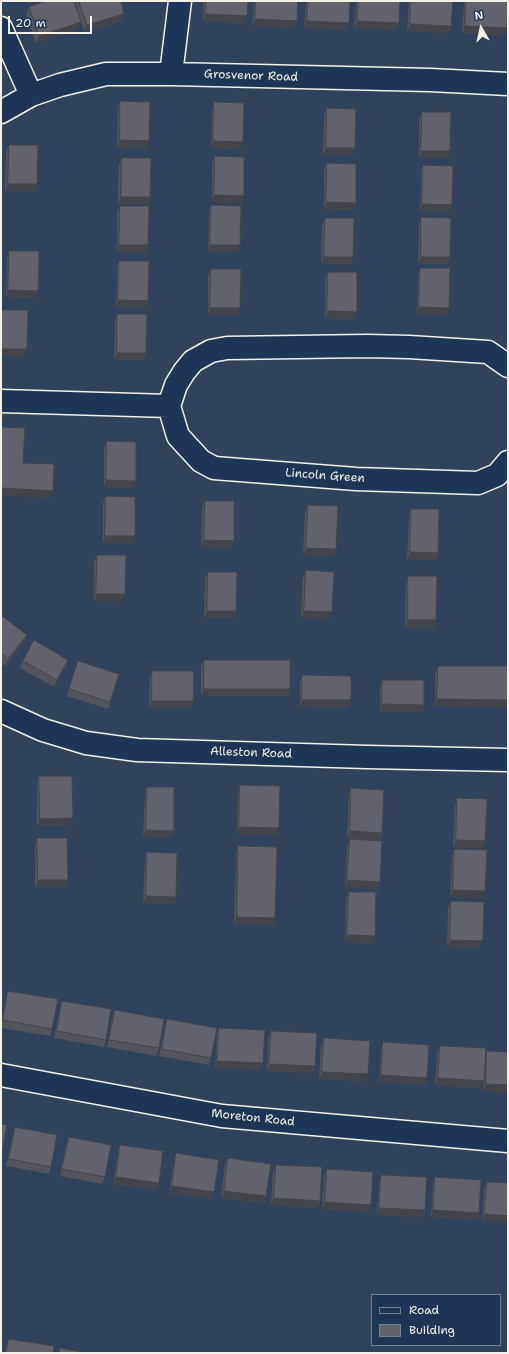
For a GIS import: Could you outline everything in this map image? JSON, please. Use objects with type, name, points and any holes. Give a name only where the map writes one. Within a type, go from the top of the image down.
[{"type":"street","points":[[171,74],[180,1]]},
{"type":"street","points":[[1,28],[30,95]]},
{"type":"street","name":"Grosvenor Road","points":[[1,112],[30,95],[60,85],[106,74],[171,74],[430,80],[508,84]]},
{"type":"street","points":[[1,401],[169,406],[176,385],[193,361],[211,351],[227,348],[374,346],[488,352],[508,366]]},
{"type":"street","name":"Lincoln Green","points":[[169,406],[178,436],[201,461],[214,468],[356,479],[478,483],[497,475],[508,462]]},
{"type":"street","name":"Alleston Road","points":[[1,711],[44,730],[86,743],[137,750],[352,757],[508,760]]},
{"type":"street","name":"Moreton Road","points":[[1,1075],[222,1116],[508,1141]]},
{"type":"building","points":[[46,1],[74,1],[81,22],[39,36],[29,7]]},
{"type":"building","points":[[79,1],[121,1],[124,14],[87,25]]},
{"type":"building","points":[[206,1],[248,1],[247,16],[205,14]]},
{"type":"building","points":[[256,1],[298,1],[297,21],[255,19]]},
{"type":"building","points":[[308,1],[350,1],[349,23],[307,21]]},
{"type":"building","points":[[358,1],[400,1],[399,23],[357,21]]},
{"type":"building","points":[[411,1],[453,1],[451,26],[410,24]]},
{"type":"building","points":[[466,1],[508,1],[507,28],[465,26]]},
{"type":"building","points":[[120,101],[150,102],[149,141],[120,140]]},
{"type":"building","points":[[214,102],[244,103],[243,142],[213,141]]},
{"type":"building","points":[[327,108],[356,109],[355,148],[326,148]]},
{"type":"building","points":[[422,112],[451,112],[450,151],[421,151]]},
{"type":"building","points":[[9,145],[38,145],[37,184],[8,184]]},
{"type":"building","points":[[215,156],[244,157],[244,196],[214,195]]},
{"type":"building","points":[[122,158],[151,158],[150,197],[121,197]]},
{"type":"building","points":[[327,163],[356,164],[356,203],[326,202]]},
{"type":"building","points":[[423,165],[453,166],[452,205],[422,204]]},
{"type":"building","points":[[211,205],[241,206],[240,245],[210,245]]},
{"type":"building","points":[[120,206],[149,206],[148,245],[119,245]]},
{"type":"building","points":[[421,217],[451,218],[450,257],[421,257]]},
{"type":"building","points":[[325,218],[354,218],[353,257],[324,257]]},
{"type":"building","points":[[9,251],[39,251],[38,291],[8,290]]},
{"type":"building","points":[[119,261],[149,261],[148,301],[118,300]]},
{"type":"building","points":[[420,268],[450,268],[449,308],[419,307]]},
{"type":"building","points":[[211,269],[241,269],[240,308],[210,308]]},
{"type":"building","points":[[328,272],[357,272],[357,312],[327,311]]},
{"type":"building","points":[[1,310],[28,310],[27,349],[1,349]]},
{"type":"building","points":[[117,314],[147,314],[146,353],[117,353]]},
{"type":"building","points":[[1,427],[25,428],[23,463],[54,464],[53,491],[1,488]]},
{"type":"building","points":[[107,441],[136,442],[136,481],[106,480]]},
{"type":"building","points":[[106,496],[135,497],[135,536],[105,536]]},
{"type":"building","points":[[205,501],[234,501],[234,541],[204,540]]},
{"type":"building","points":[[308,505],[338,506],[336,549],[306,548]]},
{"type":"building","points":[[411,509],[439,509],[438,553],[410,552]]},
{"type":"building","points":[[97,555],[126,555],[125,594],[96,594]]},
{"type":"building","points":[[306,570],[334,572],[332,612],[304,611]]},
{"type":"building","points":[[208,572],[237,572],[236,611],[207,611]]},
{"type":"building","points":[[408,576],[437,576],[436,620],[408,620]]},
{"type":"building","points":[[1,615],[27,635],[8,659],[1,653]]},
{"type":"building","points":[[34,640],[68,660],[57,680],[23,661]]},
{"type":"building","points":[[204,660],[290,660],[290,689],[204,689]]},
{"type":"building","points":[[78,661],[119,674],[110,702],[69,689]]},
{"type":"building","points":[[438,666],[508,666],[508,700],[437,699]]},
{"type":"building","points":[[152,671],[194,671],[193,701],[152,701]]},
{"type":"building","points":[[302,675],[351,676],[351,700],[302,700]]},
{"type":"building","points":[[382,680],[424,680],[424,705],[382,704]]},
{"type":"building","points":[[39,776],[72,776],[73,818],[40,819]]},
{"type":"building","points":[[240,785],[280,786],[279,828],[239,827]]},
{"type":"building","points":[[147,787],[174,787],[174,831],[146,830]]},
{"type":"building","points":[[351,788],[384,790],[382,833],[350,831]]},
{"type":"building","points":[[457,798],[487,799],[485,841],[456,840]]},
{"type":"building","points":[[37,838],[67,838],[68,880],[38,880]]},
{"type":"building","points":[[350,839],[382,841],[380,882],[347,880]]},
{"type":"building","points":[[238,846],[277,847],[275,918],[237,917]]},
{"type":"building","points":[[454,849],[487,850],[485,891],[453,890]]},
{"type":"building","points":[[147,852],[177,853],[176,897],[146,896]]},
{"type":"building","points":[[349,892],[376,892],[375,936],[347,935]]},
{"type":"building","points":[[451,901],[484,902],[483,941],[450,940]]},
{"type":"building","points":[[8,991],[58,999],[52,1029],[3,1020]]},
{"type":"building","points":[[62,1001],[111,1009],[106,1040],[57,1031]]},
{"type":"building","points":[[115,1010],[164,1019],[159,1048],[109,1040]]},
{"type":"building","points":[[167,1019],[217,1028],[211,1058],[162,1049]]},
{"type":"building","points":[[219,1028],[265,1030],[263,1063],[217,1061]]},
{"type":"building","points":[[271,1031],[317,1033],[315,1066],[269,1064]]},
{"type":"building","points":[[324,1038],[370,1041],[368,1074],[322,1072]]},
{"type":"building","points":[[383,1042],[429,1045],[427,1078],[381,1075]]},
{"type":"building","points":[[440,1046],[486,1048],[484,1081],[438,1078]]},
{"type":"building","points":[[487,1051],[508,1052],[508,1085],[486,1084]]},
{"type":"building","points":[[1,1124],[7,1125],[1,1157]]},
{"type":"building","points":[[15,1127],[57,1135],[51,1167],[9,1159]]},
{"type":"building","points":[[69,1137],[111,1145],[105,1177],[62,1169]]},
{"type":"building","points":[[120,1145],[163,1151],[159,1183],[116,1177]]},
{"type":"building","points":[[176,1153],[219,1160],[214,1192],[172,1186]]},
{"type":"building","points":[[228,1158],[271,1164],[266,1196],[224,1191]]},
{"type":"building","points":[[276,1165],[322,1167],[320,1201],[274,1198]]},
{"type":"building","points":[[327,1169],[373,1172],[371,1205],[325,1202]]},
{"type":"building","points":[[381,1175],[427,1177],[425,1210],[379,1208]]},
{"type":"building","points":[[435,1177],[481,1180],[479,1213],[433,1210]]},
{"type":"building","points":[[487,1182],[508,1183],[508,1216],[484,1214]]},
{"type":"building","points":[[9,1339],[54,1346],[53,1353],[6,1353]]},
{"type":"building","points":[[60,1348],[87,1353],[59,1353]]}]
